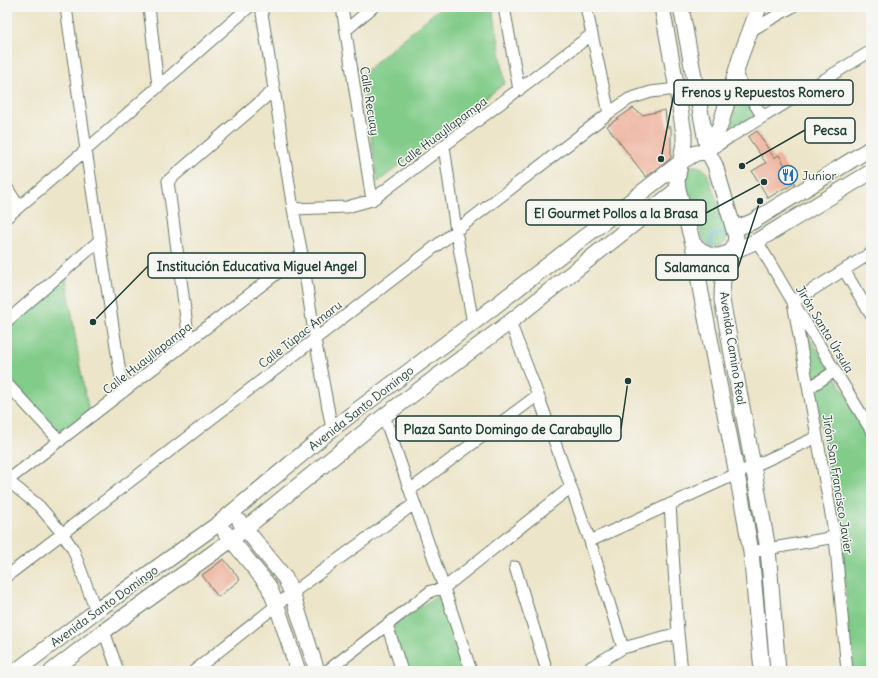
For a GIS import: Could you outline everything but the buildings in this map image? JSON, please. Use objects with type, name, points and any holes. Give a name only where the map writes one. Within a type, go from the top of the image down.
[{"type":"street","points":[[66,7],[123,392]]},
{"type":"street","points":[[149,7],[158,86]]},
{"type":"street","points":[[7,217],[249,7]]},
{"type":"street","points":[[261,7],[292,209],[302,254],[315,339],[332,429]]},
{"type":"street","name":"Calle Recuay","points":[[342,7],[372,200]]},
{"type":"street","points":[[346,30],[373,7]]},
{"type":"street","points":[[504,7],[519,90]]},
{"type":"street","points":[[586,7],[609,113]]},
{"type":"street","name":"Avenida Camino Real","points":[[662,7],[684,134],[684,144],[677,182],[678,189],[694,244],[701,293],[751,552],[762,671]]},
{"type":"street","name":"Avenida Camino Real","points":[[681,7],[708,152],[715,165],[736,237],[733,251],[725,269],[722,285],[722,300],[768,549],[778,671]]},
{"type":"street","points":[[708,152],[720,126],[741,55],[759,7]]},
{"type":"street","points":[[750,31],[792,7]]},
{"type":"street","name":"Calle Huayllapampa","points":[[292,209],[347,207],[372,200],[591,35]]},
{"type":"street","points":[[708,152],[871,51]]},
{"type":"street","points":[[736,75],[763,117]]},
{"type":"street","name":"Calle Túpac Amaru","points":[[7,576],[628,99],[651,92],[677,89]]},
{"type":"street","points":[[189,341],[168,181],[274,90]]},
{"type":"street","points":[[444,146],[456,231],[473,323]]},
{"type":"street","points":[[734,229],[752,222],[871,148]]},
{"type":"street","name":"Avenida Santo Domingo","points":[[16,671],[96,611],[218,524],[332,429],[473,323],[681,162],[696,152],[708,152]]},
{"type":"street","points":[[694,244],[702,251],[710,255],[719,256],[729,253],[757,241],[871,172]]},
{"type":"street","points":[[7,188],[19,207]]},
{"type":"street","name":"Avenida Santo Domingo","points":[[52,671],[104,631],[246,529],[384,416],[510,322],[678,189]]},
{"type":"street","points":[[7,321],[100,240]]},
{"type":"street","name":"Jirón Santa Úrsula","points":[[757,241],[871,430]]},
{"type":"street","points":[[793,302],[871,253]]},
{"type":"street","name":"Calle Huayllapampa","points":[[7,480],[60,441],[302,254]]},
{"type":"street","points":[[844,270],[871,315]]},
{"type":"street","name":"Jirón San Francisco Javier","points":[[793,302],[835,537],[847,671]]},
{"type":"street","points":[[510,322],[538,394],[590,541],[623,648]]},
{"type":"street","points":[[809,388],[835,371]]},
{"type":"street","points":[[7,384],[60,441]]},
{"type":"street","points":[[410,490],[538,394]]},
{"type":"street","points":[[384,416],[444,588],[471,671]]},
{"type":"street","points":[[590,541],[817,437]]},
{"type":"street","points":[[7,480],[39,506],[62,533],[73,549],[96,611]]},
{"type":"street","points":[[327,671],[431,591],[444,588],[571,487]]},
{"type":"street","points":[[194,671],[206,667],[292,593],[414,504]]},
{"type":"street","points":[[670,504],[678,633],[682,671]]},
{"type":"street","points":[[232,513],[285,578],[292,593],[317,671]]},
{"type":"street","points":[[218,524],[268,585],[277,606],[298,671]]},
{"type":"street","points":[[751,552],[835,537]]},
{"type":"street","points":[[516,568],[547,671]]},
{"type":"street","points":[[387,625],[402,671]]},
{"type":"street","points":[[104,631],[118,671]]},
{"type":"street","points":[[584,671],[623,648],[678,633]]},
{"type":"green space","points":[[441,7],[493,7],[505,83],[378,182],[361,75]]},
{"type":"green space","points":[[737,90],[755,116],[732,129]]},
{"type":"green space","points":[[692,166],[701,167],[707,173],[728,232],[725,242],[722,245],[714,247],[710,246],[703,239],[684,184],[685,172]]},
{"type":"green space","points":[[66,276],[80,367],[89,412],[60,434],[7,377],[7,329]]},
{"type":"green space","points":[[801,325],[836,378],[871,437],[871,671],[851,671],[842,539],[815,391]]},
{"type":"green space","points":[[440,594],[464,671],[406,671],[392,626]]},
{"type":"waterway","points":[[710,251],[712,236],[716,234],[731,233]]},
{"type":"waterway","points":[[707,287],[709,258]]},
{"type":"place","name":"Frenos y Repuestos Romero","points":[[661,159]]},
{"type":"place","name":"Pecsa","points":[[742,166]]},
{"type":"place","name":"Junior","points":[[788,175]]},
{"type":"place","name":"El Gourmet Pollos a la Brasa","points":[[764,182]]},
{"type":"place","name":"Salamanca","points":[[760,201]]},
{"type":"place","name":"Institución Educativa Miguel Angel","points":[[93,322]]},
{"type":"place","name":"Plaza Santo Domingo de Carabayllo","points":[[628,381]]}]
